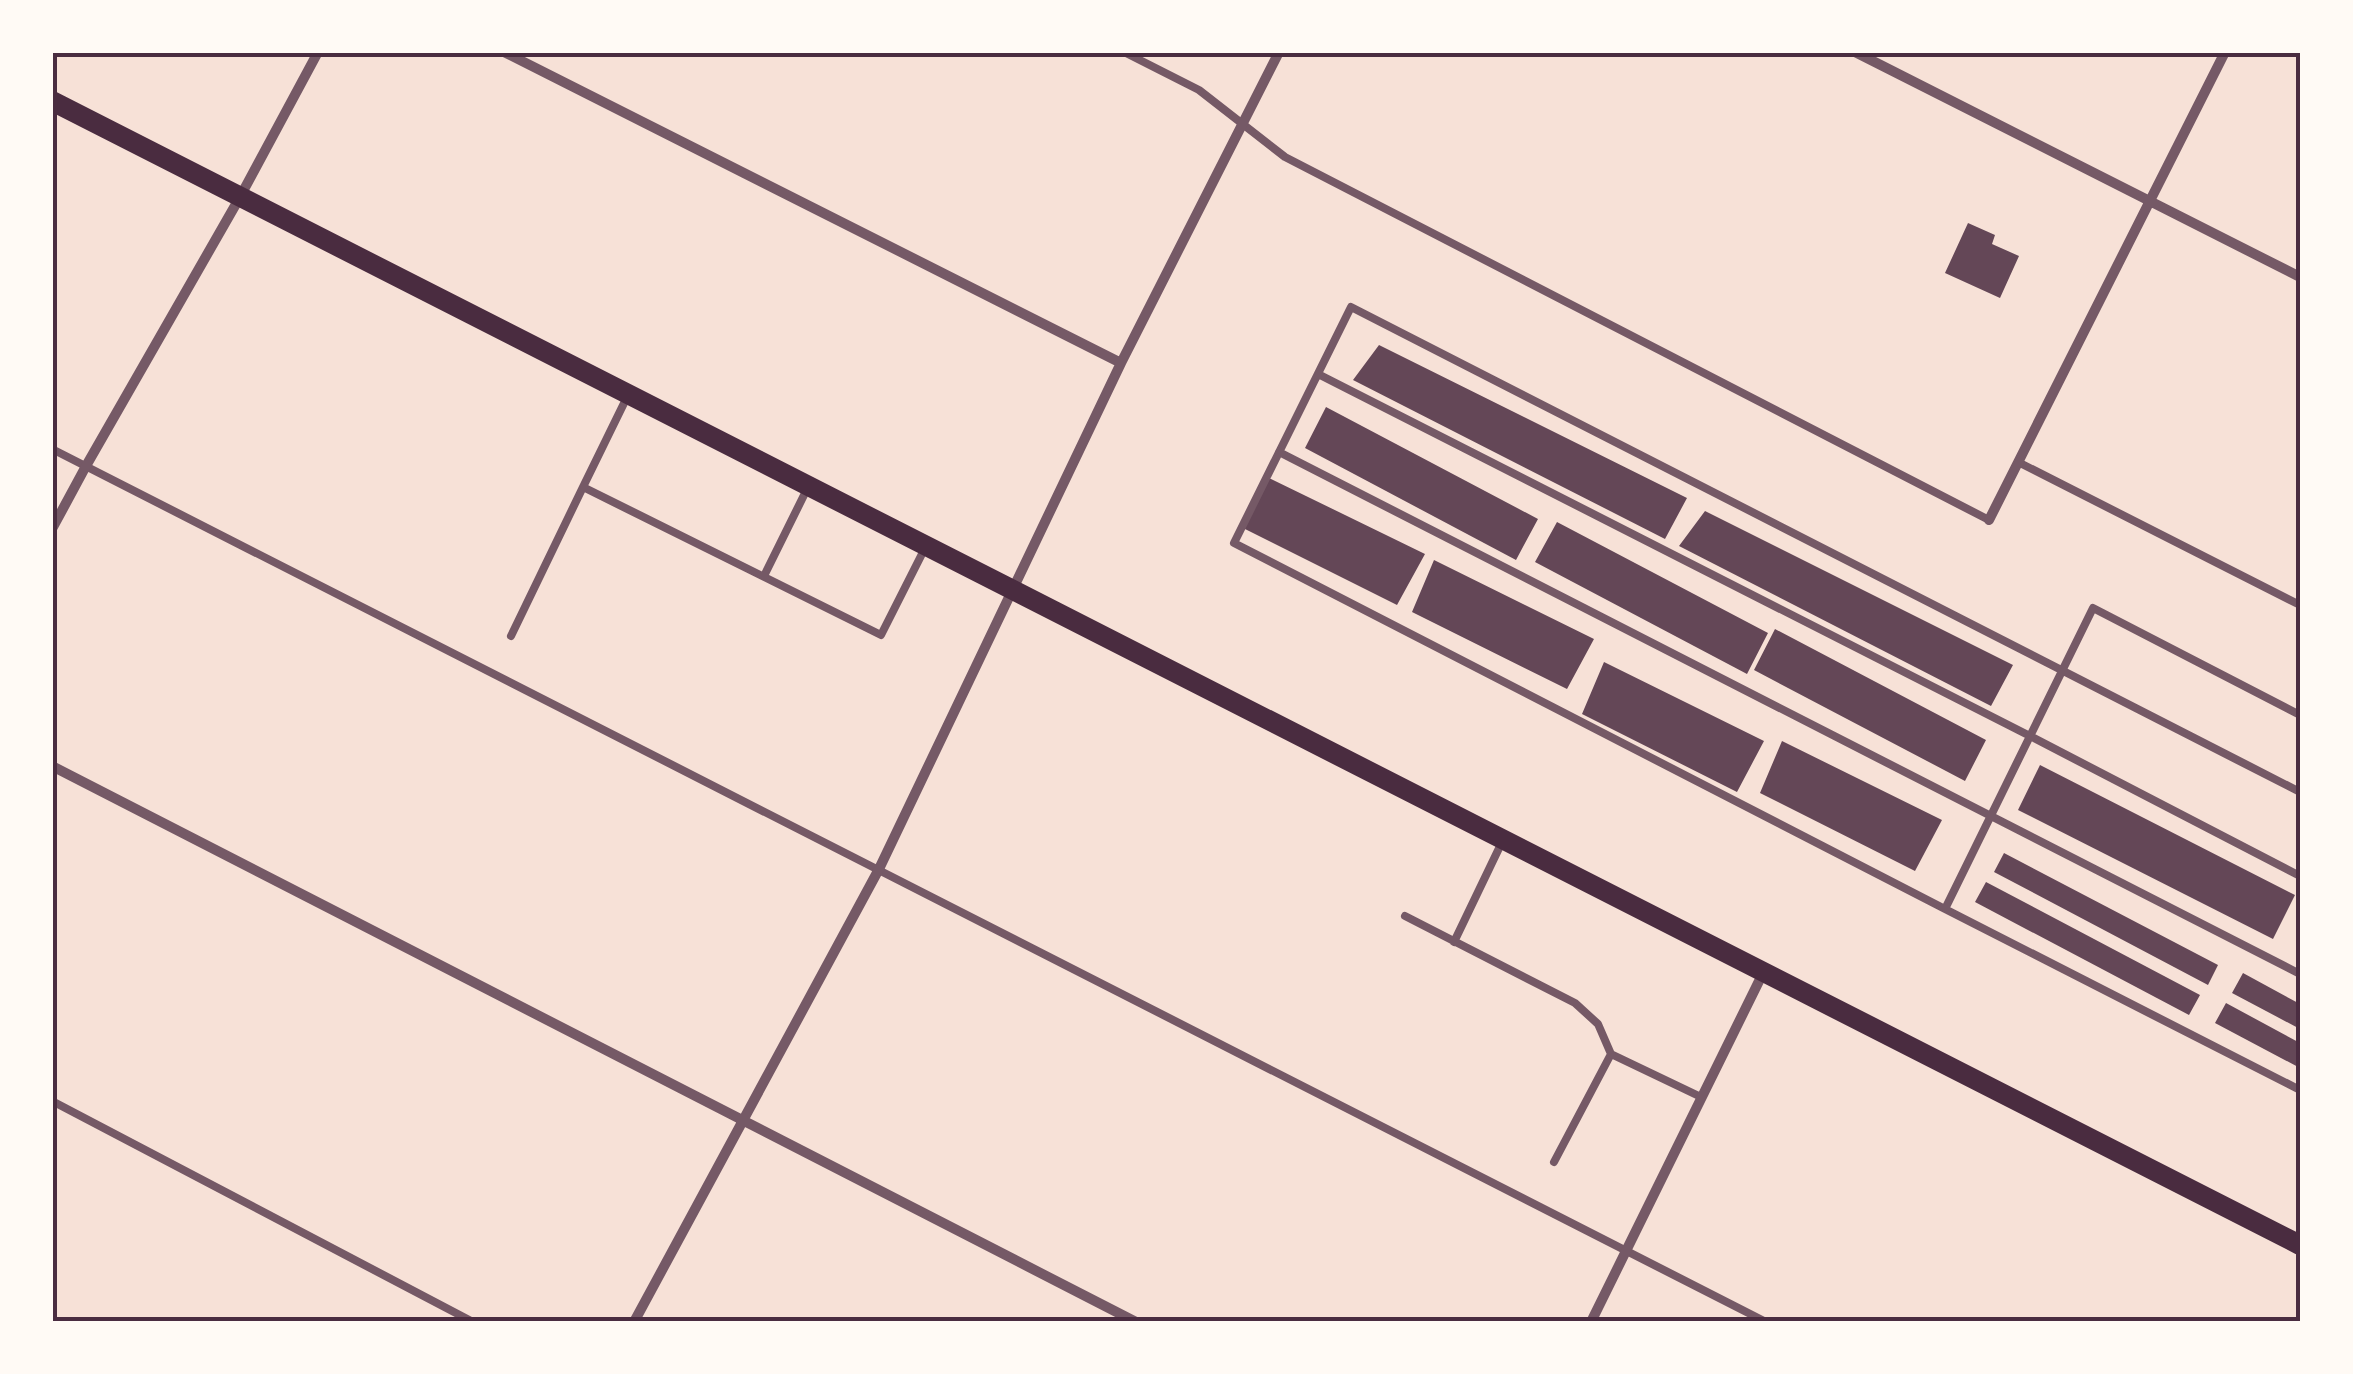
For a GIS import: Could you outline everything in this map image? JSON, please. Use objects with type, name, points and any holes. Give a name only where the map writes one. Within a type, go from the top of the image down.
[{"type":"main road","points":[[52,101],[2300,1245]]},
{"type":"street","points":[[52,529],[318,52]]},
{"type":"street","points":[[504,52],[1121,363]]},
{"type":"street","points":[[634,1322],[880,869],[1121,363],[1279,52]]},
{"type":"street","points":[[1856,52],[2300,277]]},
{"type":"street","points":[[1989,520],[2225,52]]},
{"type":"street","points":[[52,766],[1136,1322]]},
{"type":"street","points":[[1591,1322],[1763,972]]},
{"type":"lane","points":[[1124,52],[1199,90],[1285,157],[1989,520]]},
{"type":"lane","points":[[2300,792],[1351,307],[1234,543],[2300,1090]]},
{"type":"lane","points":[[1318,374],[2300,876]]},
{"type":"lane","points":[[511,636],[628,396]]},
{"type":"lane","points":[[52,449],[1766,1322]]},
{"type":"lane","points":[[1279,452],[2300,974]]},
{"type":"lane","points":[[2018,462],[2300,605]]},
{"type":"lane","points":[[764,576],[808,486]]},
{"type":"lane","points":[[583,487],[882,636],[926,546]]},
{"type":"lane","points":[[1945,909],[2093,608],[2300,715]]},
{"type":"lane","points":[[1454,942],[1502,840]]},
{"type":"lane","points":[[1405,916],[1575,1003],[1598,1024],[1611,1054],[1700,1097]]},
{"type":"lane","points":[[1554,1162],[1611,1054]]},
{"type":"lane","points":[[52,1101],[474,1322]]},
{"type":"building","points":[[1968,223],[1995,235],[1992,244],[2019,256],[2000,298],[1945,273]]},
{"type":"building","points":[[1379,345],[1687,498],[1665,539],[1353,380]]},
{"type":"building","points":[[1326,407],[1538,519],[1516,560],[1305,448]]},
{"type":"building","points":[[1265,476],[1425,554],[1397,605],[1243,528]]},
{"type":"building","points":[[1705,511],[2013,665],[1991,706],[1679,546]]},
{"type":"building","points":[[1557,522],[1768,633],[1747,674],[1535,562]]},
{"type":"building","points":[[1434,560],[1594,639],[1567,689],[1412,612]]},
{"type":"building","points":[[1775,629],[1986,740],[1965,781],[1754,670]]},
{"type":"building","points":[[1604,662],[1764,741],[1737,792],[1582,714]]},
{"type":"building","points":[[1782,741],[1942,820],[1915,871],[1760,793]]},
{"type":"building","points":[[2040,765],[2295,895],[2273,939],[2018,810]]},
{"type":"building","points":[[2004,853],[2218,965],[2208,985],[1994,872]]},
{"type":"building","points":[[1986,882],[2200,995],[2189,1015],[1975,902]]},
{"type":"building","points":[[2243,973],[2300,1004],[2300,1029],[2232,993]]},
{"type":"building","points":[[2226,1003],[2300,1043],[2300,1068],[2215,1023]]}]
